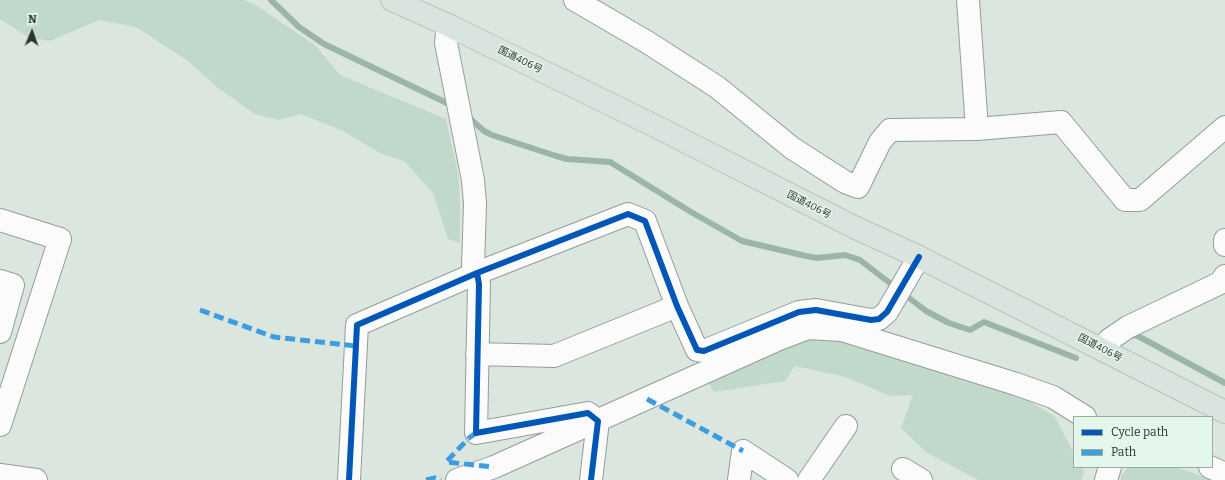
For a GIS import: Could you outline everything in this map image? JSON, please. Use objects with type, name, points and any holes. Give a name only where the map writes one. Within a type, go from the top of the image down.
[{"type":"highway","name":"国道406号","points":[[392,0],[450,26],[655,126],[854,227],[914,266],[1104,350],[1225,412]]},
{"type":"street","points":[[575,0],[647,42],[717,87],[792,148],[845,182],[858,187],[880,142],[890,130],[977,129],[1061,122],[1125,200],[1140,200],[1225,127]]},
{"type":"street","points":[[968,0],[977,129]]},
{"type":"street","points":[[450,26],[447,33],[446,43],[473,180],[475,203],[473,268],[477,273],[479,284],[476,433],[588,413],[598,421]]},
{"type":"street","points":[[349,480],[357,325],[477,273],[628,214],[645,222],[677,306],[697,350],[704,351],[798,312],[816,310],[871,320],[879,319],[887,312],[914,266]]},
{"type":"street","points":[[0,220],[60,239],[0,425]]},
{"type":"street","points":[[1225,240],[1225,245]]},
{"type":"street","points":[[1104,350],[1109,340],[1128,327],[1220,283],[1225,276]]},
{"type":"street","points":[[0,281],[13,285],[0,332]]},
{"type":"street","points":[[477,354],[554,356],[677,306]]},
{"type":"street","points":[[457,480],[487,474],[598,421],[779,339],[808,328],[842,330],[1016,384],[1053,397],[1083,416]]},
{"type":"street","points":[[591,480],[598,421]]},
{"type":"street","points":[[809,480],[846,426]]},
{"type":"street","points":[[739,480],[743,452],[787,480]]},
{"type":"street","points":[[1106,480],[1110,468]]},
{"type":"street","points":[[1212,468],[1225,474]]},
{"type":"street","points":[[0,475],[36,480]]},
{"type":"green space","points":[[0,0],[244,0],[254,4],[316,46],[340,75],[446,119],[458,173],[460,243],[448,239],[433,193],[405,162],[378,152],[343,131],[301,114],[279,120],[255,114],[218,88],[188,61],[136,27],[99,20],[50,41],[28,37],[0,19]]},
{"type":"green space","points":[[831,331],[1007,387],[1055,417],[1073,451],[1073,468],[1082,468],[1084,472],[1082,480],[978,480],[926,452],[901,428],[913,395],[890,396],[846,377],[795,366],[785,381],[714,392],[708,382],[797,336]]},
{"type":"green space","points":[[1127,468],[1178,468],[1213,480],[1121,480],[1121,476]]},
{"type":"waterway","points":[[271,0],[299,27],[324,44],[453,106]]},
{"type":"waterway","points":[[467,116],[484,131],[492,135],[556,156],[567,159],[610,162],[691,212],[742,241],[817,258],[845,255],[860,260],[926,311],[949,323],[970,330],[984,322],[1076,358]]},
{"type":"waterway","points":[[1129,336],[1136,335],[1225,383]]},
{"type":"marked path","points":[[200,310],[274,337],[356,346]]},
{"type":"marked path","points":[[647,399],[743,451]]},
{"type":"marked path","points":[[476,433],[469,438],[446,462],[494,467]]},
{"type":"marked path","points":[[426,480],[435,478],[441,480]]},
{"type":"cycle path","points":[[349,480],[357,325],[477,273],[628,214],[645,221],[677,306],[697,350],[704,351],[799,312],[816,310],[871,320],[879,319],[887,312],[919,257]]},
{"type":"cycle path","points":[[477,273],[479,284],[476,433],[588,413],[598,421],[591,480]]}]
